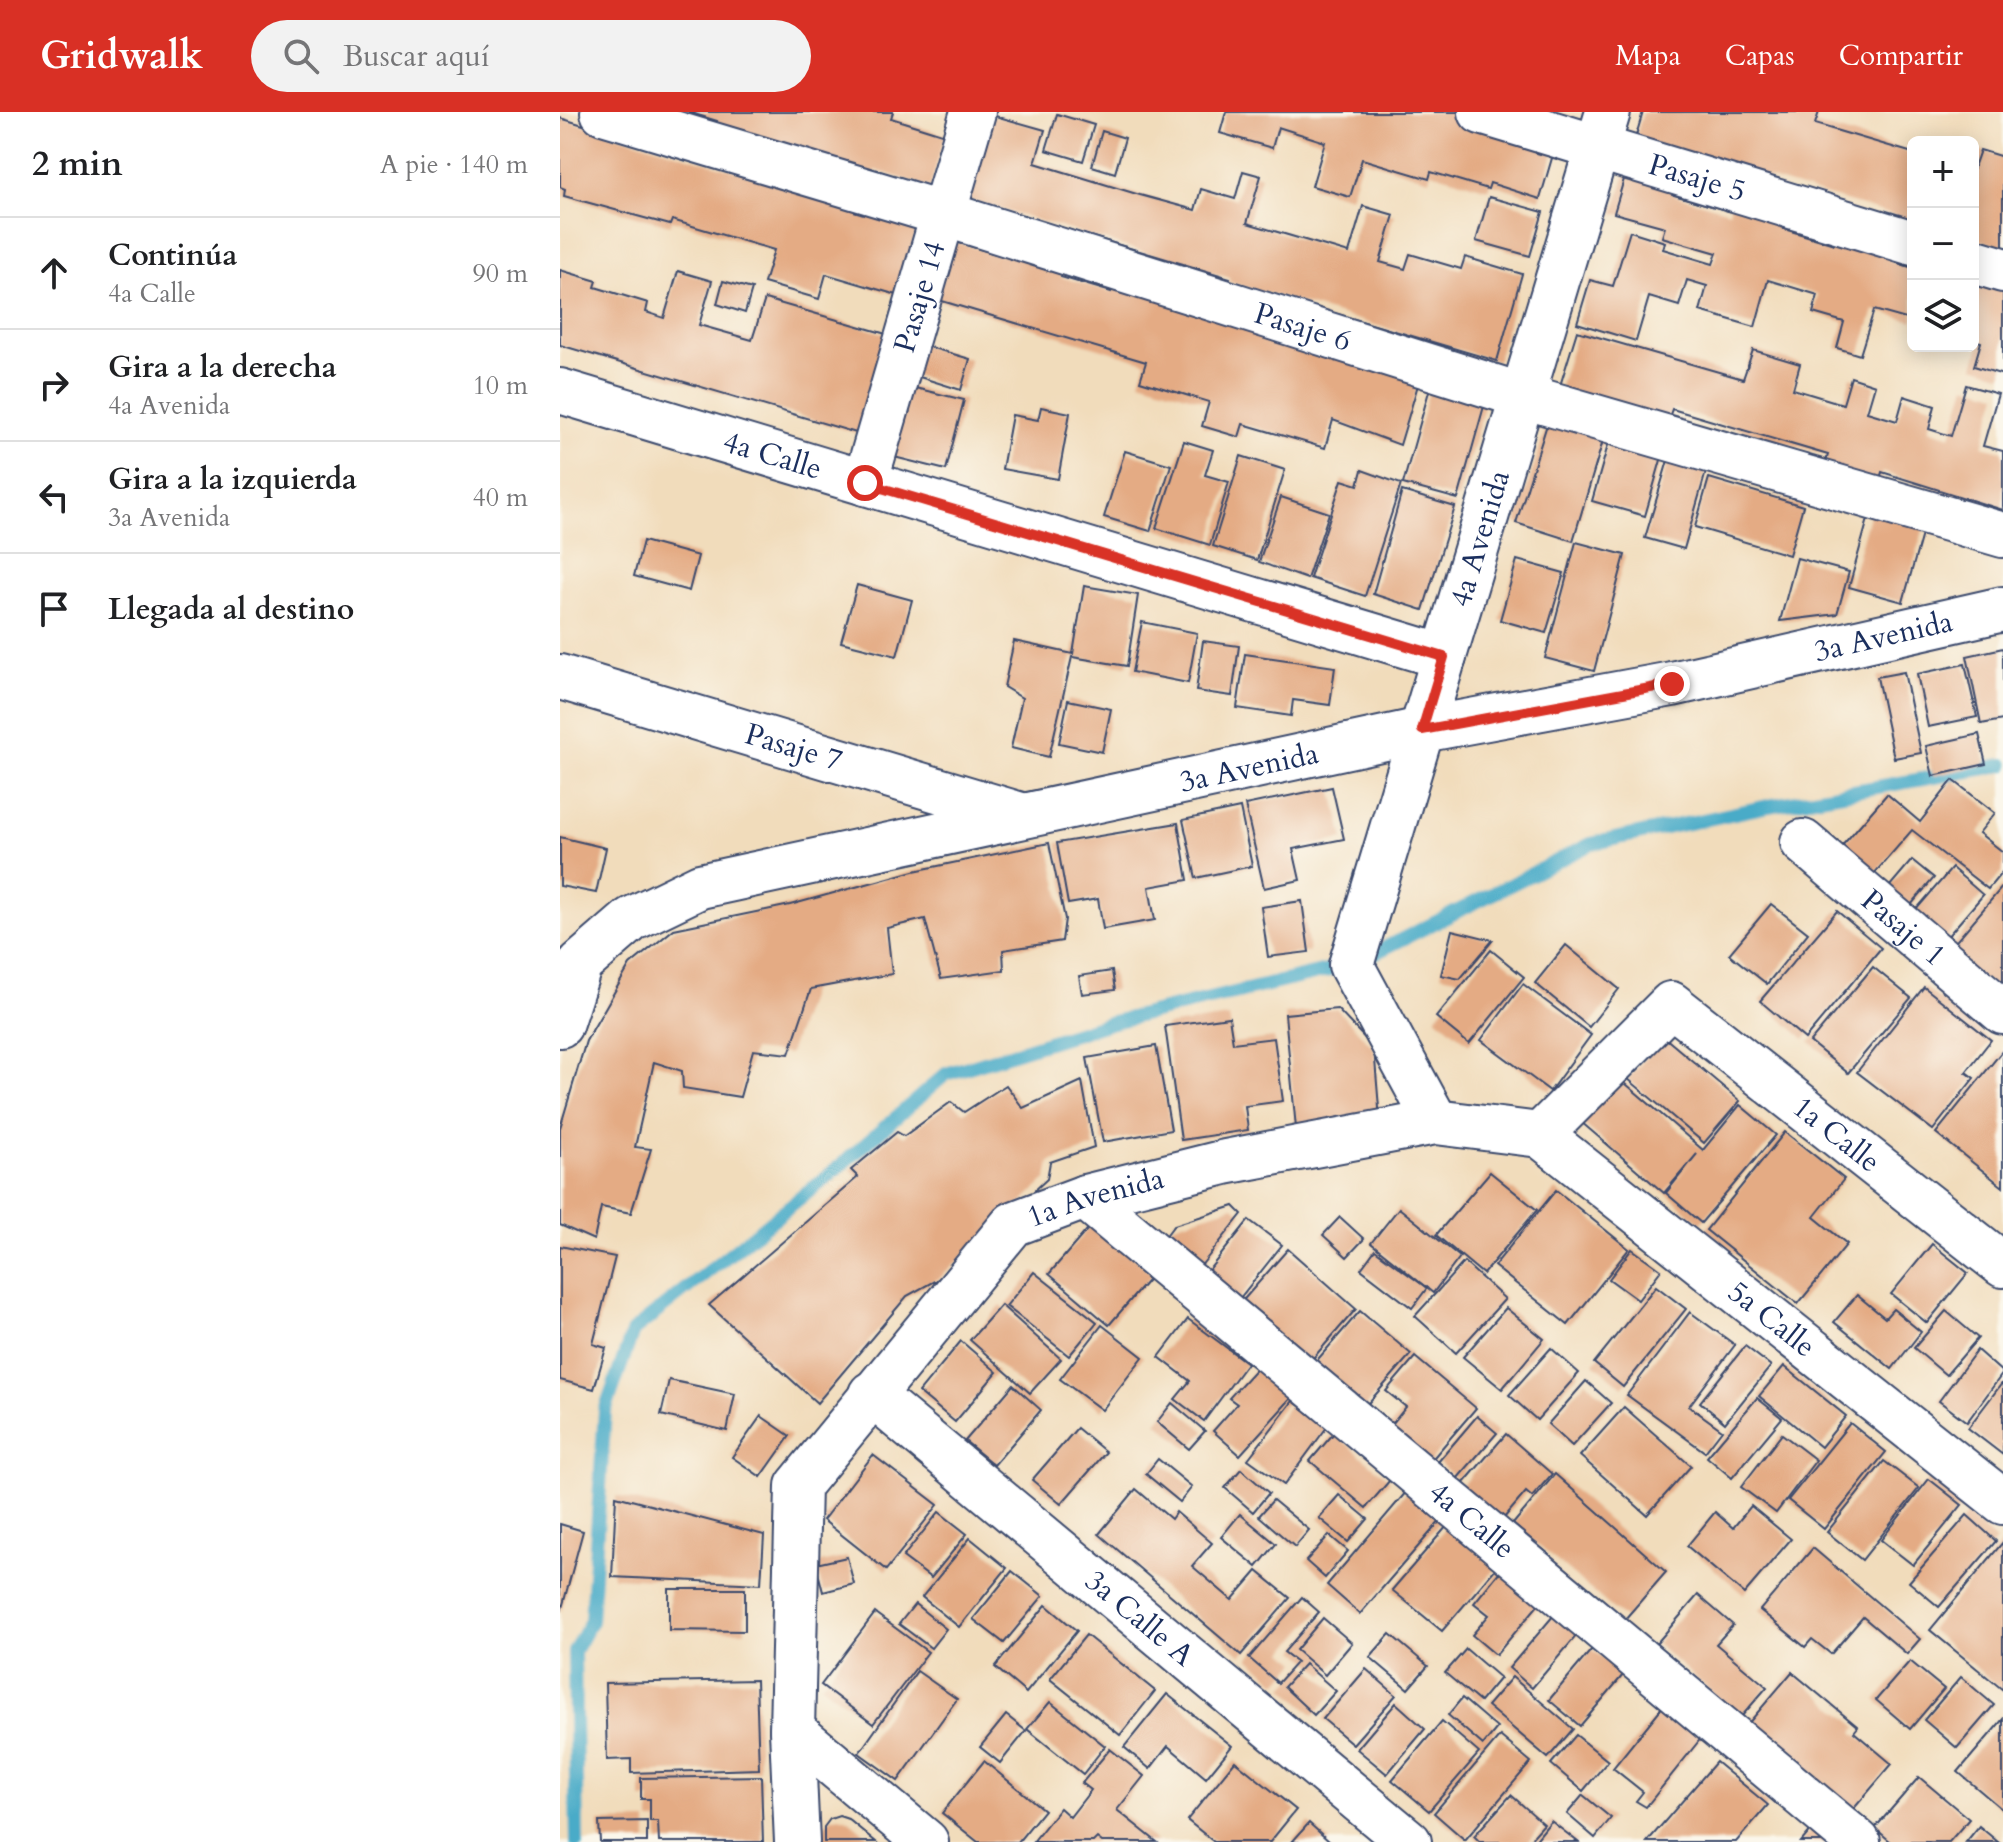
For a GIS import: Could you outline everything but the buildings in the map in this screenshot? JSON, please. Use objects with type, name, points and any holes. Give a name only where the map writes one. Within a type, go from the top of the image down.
[{"type":"street","name":"Pasaje 6","points":[[603,112],[944,214],[1523,396],[2003,535]]},
{"type":"street","name":"Pasaje 14","points":[[865,483],[973,112]]},
{"type":"street","name":"Pasaje 5","points":[[1481,112],[1602,130],[1907,241]]},
{"type":"street","name":"4a Avenida","points":[[1436,1122],[1351,965],[1602,130]]},
{"type":"street","points":[[1979,263],[2003,270]]},
{"type":"street","name":"4a Calle","points":[[560,391],[1444,657]]},
{"type":"street","name":"3a Avenida","points":[[560,1025],[570,961],[632,919],[700,886],[1422,730],[1672,684],[2003,609]]},
{"type":"street","name":"Pasaje 7","points":[[560,677],[1027,816]]},
{"type":"street","name":"Pasaje 1","points":[[1803,842],[2003,1012]]},
{"type":"street","name":"1a Calle","points":[[1540,1135],[1671,1004],[2003,1265]]},
{"type":"street","name":"1a Avenida","points":[[797,1842],[792,1730],[798,1486],[1013,1224],[1085,1197],[1225,1162],[1436,1122],[1540,1135]]},
{"type":"street","name":"5a Calle","points":[[1540,1135],[2003,1502]]},
{"type":"street","name":"4a Calle","points":[[1085,1197],[1858,1842]]},
{"type":"street","name":"3a Calle A","points":[[871,1394],[1409,1842]]},
{"type":"street","points":[[792,1730],[926,1842]]},
{"type":"waterway","points":[[577,1842],[574,1651],[591,1621],[605,1411],[633,1331],[839,1167],[946,1074],[1109,1023],[1351,965],[1591,844],[1768,806],[2003,765]]},
{"type":"route","points":[[865,483],[1444,657],[1422,730],[1672,684]]}]
